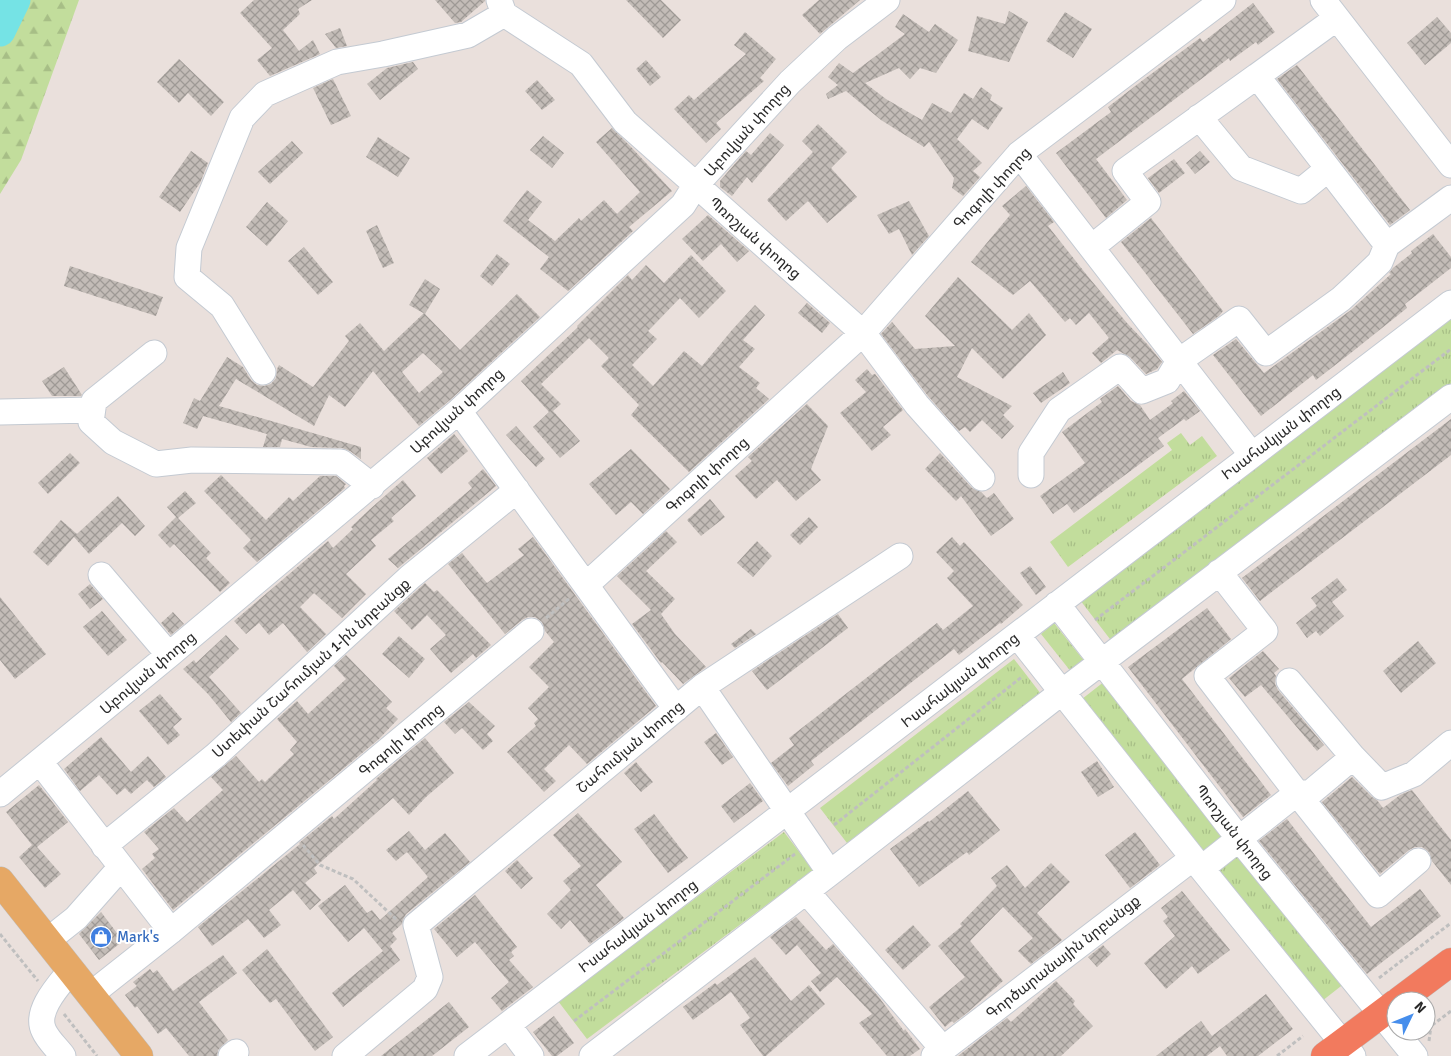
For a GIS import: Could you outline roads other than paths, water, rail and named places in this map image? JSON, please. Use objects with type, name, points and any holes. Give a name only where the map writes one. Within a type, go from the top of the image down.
[{"type":"highway","points":[[1412,991],[1451,962]]},
{"type":"highway","points":[[1340,1052],[1386,1011]]},
{"type":"main road","points":[[0,881],[139,1056]]},
{"type":"street","name":"Աբովյան փողոց","points":[[0,794],[372,486],[459,411],[683,205],[695,186],[790,82],[837,38],[887,0]]},
{"type":"street","name":"Գոգոլի փողոց","points":[[586,585],[863,333],[1019,154],[1223,0]]},
{"type":"street","name":"Պռոշյան փողոց","points":[[502,7],[581,64],[625,122],[863,333],[917,405],[982,478]]},
{"type":"street","points":[[263,372],[244,338],[222,306],[187,277],[189,248],[242,118],[265,94],[337,62],[468,35],[502,7]]},
{"type":"street","points":[[1092,247],[1148,202],[1125,171],[1256,76],[1330,9],[1451,165]]},
{"type":"street","points":[[1256,76],[1387,245]]},
{"type":"street","points":[[1199,117],[1241,168],[1301,190],[1328,169]]},
{"type":"street","points":[[1019,154],[1252,455]]},
{"type":"street","points":[[1031,475],[1030,453],[1058,410],[1120,367],[1142,391],[1167,381],[1179,361],[1239,319],[1266,353],[1348,293],[1380,262],[1387,245],[1451,198]]},
{"type":"street","name":"Իսահակյան փողոց","points":[[468,1056],[1451,303]]},
{"type":"street","points":[[154,353],[94,401],[90,422],[113,442],[156,464],[192,460],[341,462],[372,486]]},
{"type":"street","points":[[592,1056],[1062,692],[1451,397]]},
{"type":"street","points":[[0,412],[92,410]]},
{"type":"street","points":[[459,411],[676,709]]},
{"type":"street","name":"Ստեփան Շահումյան 1-ին նրբանցք","points":[[104,846],[216,755],[410,577],[518,490]]},
{"type":"street","name":"Շահումյան փողոց","points":[[345,1056],[425,989],[430,977],[416,925],[702,687],[900,556]]},
{"type":"street","points":[[1219,572],[1265,631],[1207,676],[1378,895],[1418,861]]},
{"type":"street","points":[[101,575],[169,655]]},
{"type":"street","name":"Պռոշյան փողոց","points":[[1057,604],[1240,840],[1386,999]]},
{"type":"street","name":"Գոգոլի փողոց","points":[[90,995],[292,831],[530,631]]},
{"type":"street","points":[[1018,635],[1197,863],[1340,1052]]},
{"type":"street","points":[[1290,681],[1353,757],[1382,788],[1414,774],[1451,743]]},
{"type":"street","points":[[702,687],[830,873]]},
{"type":"street","name":"Գործարանային նրբանցք","points":[[939,1052],[1197,863],[1240,840],[1298,793],[1310,793],[1353,757]]},
{"type":"street","points":[[40,762],[171,931]]},
{"type":"street","points":[[48,941],[76,918],[121,867]]},
{"type":"street","points":[[806,891],[939,1052]]},
{"type":"street","points":[[63,1056],[43,1030],[42,1018],[49,996],[71,970]]},
{"type":"street","points":[[508,1025],[531,1056]]},
{"type":"street","name":"Պռոշյան փողոց","points":[[1407,1041],[1414,1056]]},
{"type":"waterway","points":[[0,31],[15,0]]},
{"type":"place","name":"Mark's","points":[[101,937]]}]
